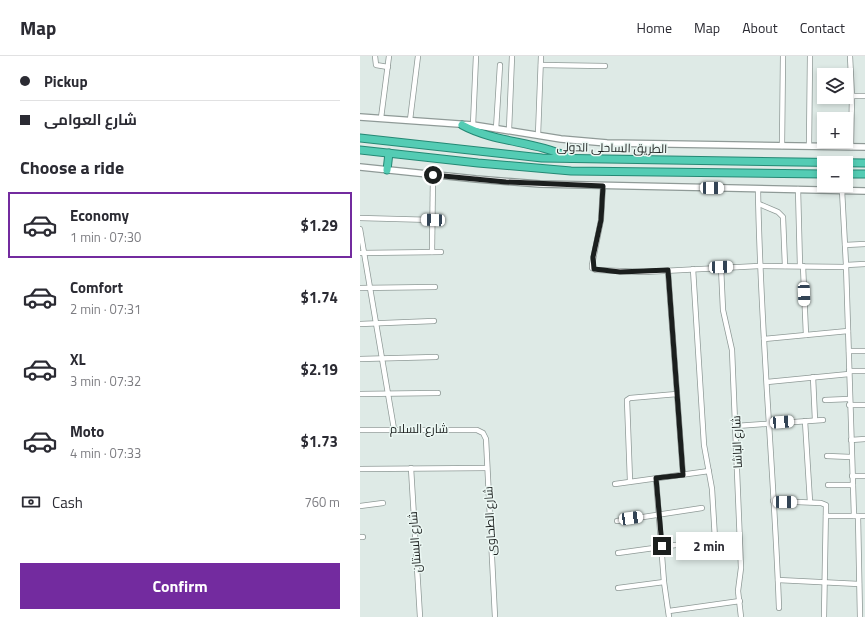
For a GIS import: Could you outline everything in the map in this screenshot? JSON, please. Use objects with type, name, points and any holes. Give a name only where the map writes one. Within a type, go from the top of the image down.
[{"type":"highway","points":[[462,125],[484,134],[553,151],[572,159]]},
{"type":"highway","name":"الطريق الساحلى الدولى","points":[[360,138],[510,155],[572,159],[865,163]]},
{"type":"highway","name":"الطريق الساحلى الدولى","points":[[360,150],[571,171],[817,174]]},
{"type":"highway","points":[[387,170],[389,153]]},
{"type":"highway","points":[[853,174],[865,174]]},
{"type":"street","points":[[375,56],[376,65],[388,67]]},
{"type":"street","points":[[381,118],[389,56]]},
{"type":"street","points":[[410,120],[418,56]]},
{"type":"street","points":[[473,125],[476,56]]},
{"type":"street","points":[[509,130],[512,56]]},
{"type":"street","points":[[538,135],[541,56]]},
{"type":"street","points":[[782,146],[783,56]]},
{"type":"street","points":[[809,146],[810,56]]},
{"type":"street","points":[[850,56],[851,68]]},
{"type":"street","points":[[496,129],[500,65]]},
{"type":"street","points":[[541,65],[605,66]]},
{"type":"street","points":[[853,96],[865,96]]},
{"type":"street","points":[[360,117],[473,125],[538,135],[607,143],[817,146]]},
{"type":"street","points":[[853,147],[865,147]]},
{"type":"street","points":[[360,167],[506,182],[603,186],[817,189]]},
{"type":"street","points":[[432,252],[433,175]]},
{"type":"street","points":[[603,186],[601,220],[593,257],[594,269],[620,272],[721,267],[846,266],[865,264]]},
{"type":"street","points":[[758,189],[759,266],[770,423],[779,608]]},
{"type":"street","points":[[798,189],[806,335]]},
{"type":"street","points":[[853,190],[865,190]]},
{"type":"street","points":[[842,192],[846,266],[851,457],[856,516],[860,617]]},
{"type":"street","points":[[759,204],[778,212],[783,216],[784,266]]},
{"type":"street","points":[[360,218],[433,220]]},
{"type":"street","points":[[360,229],[362,253],[371,288],[394,429]]},
{"type":"street","points":[[845,244],[865,244]]},
{"type":"street","points":[[362,253],[441,252]]},
{"type":"street","name":"شارع الباشا","points":[[721,267],[725,321],[732,350],[741,568],[738,585],[742,617]]},
{"type":"street","points":[[692,269],[704,445],[712,489],[715,539]]},
{"type":"street","points":[[668,270],[683,475]]},
{"type":"street","points":[[360,288],[435,287]]},
{"type":"street","points":[[360,324],[434,321]]},
{"type":"street","points":[[764,339],[848,331]]},
{"type":"street","points":[[848,351],[865,351]]},
{"type":"street","points":[[360,359],[436,357]]},
{"type":"street","points":[[767,382],[865,371]]},
{"type":"street","points":[[813,377],[815,420]]},
{"type":"street","points":[[360,394],[438,393]]},
{"type":"street","points":[[630,481],[627,400],[630,398],[677,394]]},
{"type":"street","points":[[825,400],[849,398]]},
{"type":"street","points":[[849,405],[865,405]]},
{"type":"street","points":[[736,426],[822,420]]},
{"type":"street","points":[[805,421],[810,502]]},
{"type":"street","name":"شارع السلام","points":[[360,428],[477,430]]},
{"type":"street","name":"شارع الطحاوى","points":[[477,430],[485,435],[495,617]]},
{"type":"street","points":[[851,440],[865,439]]},
{"type":"street","points":[[827,456],[851,457]]},
{"type":"street","name":"شارع البستان","points":[[411,468],[420,617]]},
{"type":"street","points":[[360,469],[487,468]]},
{"type":"street","points":[[615,484],[709,471]]},
{"type":"street","points":[[852,476],[865,476]]},
{"type":"street","points":[[656,478],[664,582],[669,617]]},
{"type":"street","points":[[828,485],[853,485]]},
{"type":"street","points":[[773,501],[810,502],[824,504],[827,508],[824,617]]},
{"type":"street","points":[[360,506],[383,503]]},
{"type":"street","points":[[617,521],[702,508]]},
{"type":"street","points":[[826,516],[865,516]]},
{"type":"street","points":[[618,553],[726,538]]},
{"type":"street","points":[[778,580],[859,584]]},
{"type":"street","points":[[618,588],[664,582]]},
{"type":"street","points":[[668,611],[740,601]]},
{"type":"route","points":[[433,175],[506,182],[603,186],[601,225],[593,257],[592,268],[596,270],[620,272],[668,270],[683,475],[656,478],[662,546]]}]
